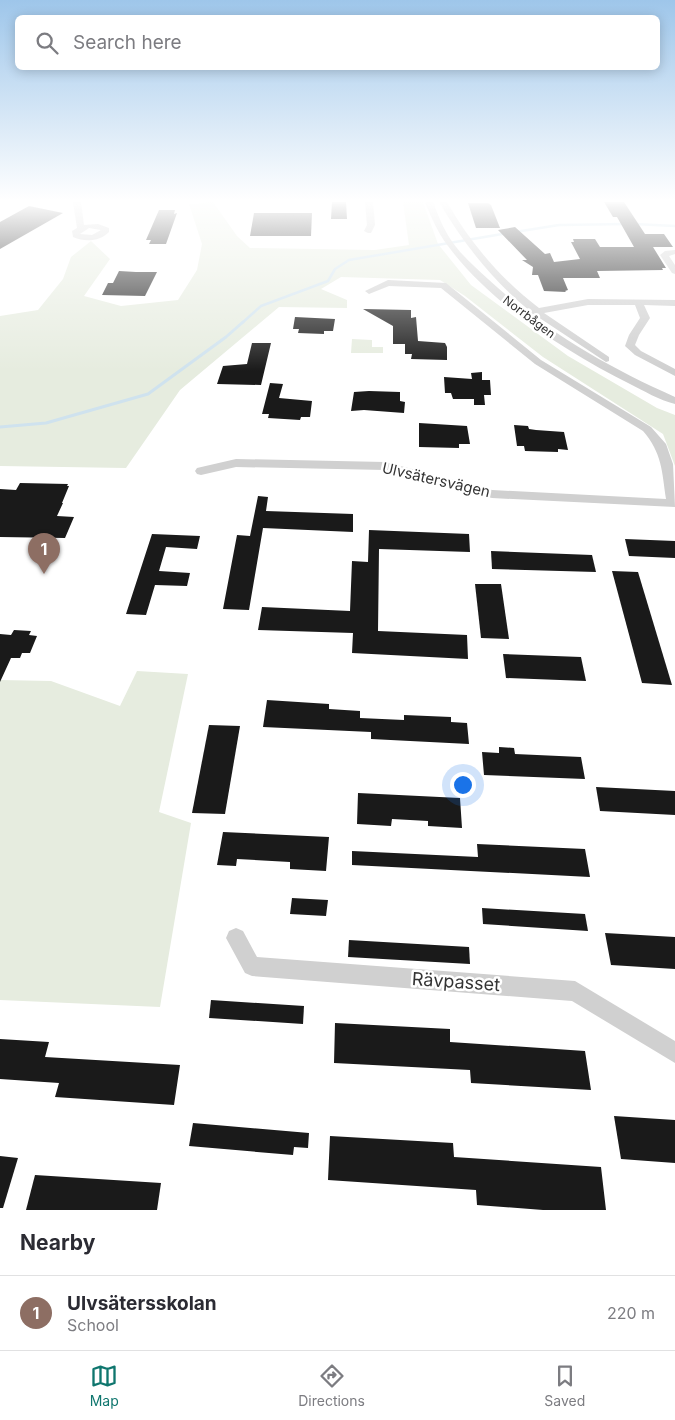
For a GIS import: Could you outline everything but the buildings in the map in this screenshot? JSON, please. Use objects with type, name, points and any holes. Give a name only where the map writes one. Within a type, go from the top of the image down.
[{"type":"street","name":"Norrbågen","points":[[463,258],[489,286],[523,314],[583,356],[675,401]]},
{"type":"street","name":"Norrbågen","points":[[482,258],[497,277],[537,312],[661,395]]},
{"type":"street","points":[[666,258],[675,271]]},
{"type":"street","name":"Ulvsätersvägen","points":[[200,471],[236,463],[385,466],[492,494],[674,502],[667,464],[660,444],[646,429],[538,362],[444,285],[388,283],[369,291]]},
{"type":"street","points":[[523,314],[588,302],[675,303]]},
{"type":"street","points":[[638,303],[645,318],[634,335],[630,346],[638,353],[675,372]]},
{"type":"street","name":"Rävpasset","points":[[236,938],[252,966],[575,991],[675,1052]]},
{"type":"shaded area","points":[[70,258],[109,258],[84,296],[121,306],[178,300],[197,270],[199,258],[450,258],[471,285],[568,356],[657,408],[675,415],[675,466],[663,434],[543,357],[465,296],[440,280],[341,277],[321,289],[347,300],[347,308],[279,307],[180,390],[126,468],[0,466],[0,316],[38,310],[63,279]]},
{"type":"shaded area","points":[[352,339],[372,340],[372,347],[383,347],[383,353],[351,353]]},
{"type":"shaded area","points":[[137,671],[188,674],[159,812],[191,823],[160,1007],[0,1000],[0,680],[51,681],[120,706]]},
{"type":"waterway","points":[[242,323],[261,306],[328,281],[335,269],[349,260],[358,258]]},
{"type":"waterway","points":[[0,427],[46,423],[148,394],[226,337],[243,322]]},
{"type":"place","name":"Ulvsätersskolan","points":[[44,574]]}]
